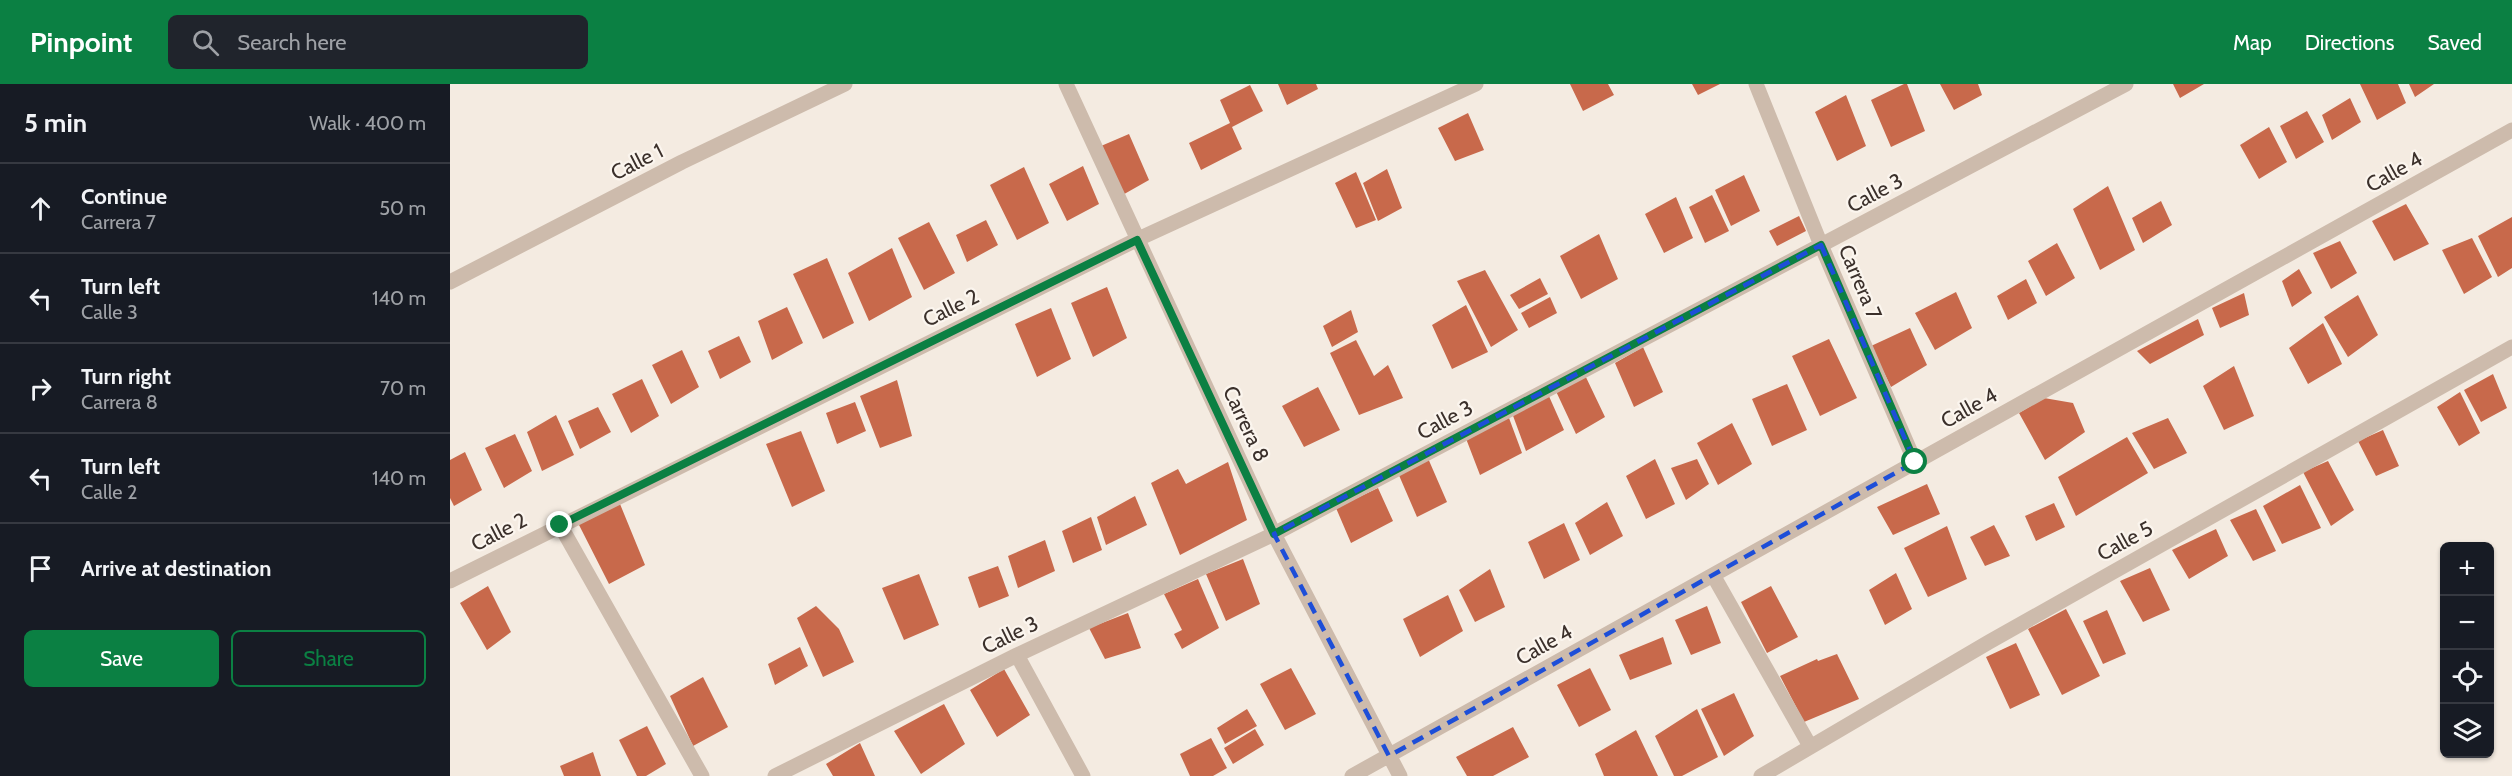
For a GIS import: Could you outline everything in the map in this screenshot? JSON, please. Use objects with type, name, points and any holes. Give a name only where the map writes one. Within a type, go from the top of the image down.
[{"type":"street","name":"Calle 1","points":[[450,282],[682,162],[845,84]]},
{"type":"street","name":"Carrera 8","points":[[1066,84],[1274,534],[1400,776]]},
{"type":"street","name":"Calle 2","points":[[450,581],[1137,240],[1476,84]]},
{"type":"street","name":"Carrera 7","points":[[1756,84],[1821,245],[1915,462]]},
{"type":"street","name":"Calle 3","points":[[775,776],[1017,655],[1274,534],[2126,84]]},
{"type":"street","name":"Calle 4","points":[[1352,776],[2512,130]]},
{"type":"street","name":"Calle 5","points":[[1761,776],[1989,642],[2512,347]]},
{"type":"street","points":[[560,525],[702,776]]},
{"type":"street","points":[[1713,574],[1810,746]]},
{"type":"street","points":[[1017,655],[1083,776]]},
{"type":"highlighted area","points":[[1821,245],[1915,462],[1389,756],[1274,534]]},
{"type":"building","points":[[1278,84],[1316,84],[1318,89],[1287,105]]},
{"type":"building","points":[[1570,84],[1608,84],[1614,95],[1583,111]]},
{"type":"building","points":[[1692,84],[1720,84],[1698,95]]},
{"type":"building","points":[[1907,84],[1925,131],[1891,147],[1871,100]]},
{"type":"building","points":[[1940,84],[1978,84],[1982,95],[1954,110]]},
{"type":"building","points":[[2173,84],[2204,84],[2180,98]]},
{"type":"building","points":[[2360,84],[2398,84],[2406,103],[2377,120]]},
{"type":"building","points":[[2409,84],[2434,84],[2415,97]]},
{"type":"building","points":[[1250,85],[1263,111],[1232,127],[1242,149],[1201,170],[1189,143],[1230,123],[1220,100]]},
{"type":"building","points":[[1846,95],[1866,146],[1837,161],[1815,112]]},
{"type":"building","points":[[2350,98],[2361,122],[2332,140],[2322,115]]},
{"type":"building","points":[[2307,111],[2324,142],[2296,159],[2280,126]]},
{"type":"building","points":[[1468,113],[1484,150],[1455,161],[1438,128]]},
{"type":"building","points":[[2269,127],[2287,162],[2259,179],[2240,145]]},
{"type":"building","points":[[1129,134],[1149,180],[1119,197],[1094,149]]},
{"type":"building","points":[[1083,166],[1099,204],[1067,221],[1049,184]]},
{"type":"building","points":[[1024,167],[1049,223],[1017,240],[990,185]]},
{"type":"building","points":[[1387,169],[1402,208],[1378,221],[1363,183]]},
{"type":"building","points":[[1356,172],[1376,220],[1356,228],[1335,183]]},
{"type":"building","points":[[1744,175],[1760,211],[1731,226],[1715,190]]},
{"type":"building","points":[[2108,186],[2135,250],[2100,270],[2073,209]]},
{"type":"building","points":[[1712,195],[1729,231],[1705,243],[1689,207]]},
{"type":"building","points":[[1676,197],[1693,238],[1664,253],[1645,214]]},
{"type":"building","points":[[2161,201],[2172,225],[2143,243],[2132,218]]},
{"type":"building","points":[[2406,204],[2429,244],[2394,261],[2372,221]]},
{"type":"building","points":[[1799,216],[1806,231],[1777,246],[1769,231]]},
{"type":"building","points":[[2512,217],[2512,268],[2498,277],[2478,236]]},
{"type":"building","points":[[986,220],[998,245],[967,262],[956,235]]},
{"type":"building","points":[[929,222],[955,273],[924,290],[898,238]]},
{"type":"building","points":[[1599,234],[1618,279],[1581,299],[1560,256]]},
{"type":"building","points":[[2472,238],[2492,277],[2464,294],[2442,250]]},
{"type":"building","points":[[2340,241],[2357,273],[2331,289],[2313,253]]},
{"type":"building","points":[[2057,243],[2075,278],[2046,296],[2028,261]]},
{"type":"building","points":[[892,248],[912,297],[869,321],[848,273]]},
{"type":"building","points":[[827,258],[854,323],[823,339],[793,274]]},
{"type":"building","points":[[2299,269],[2312,293],[2292,307],[2282,281]]},
{"type":"building","points":[[1485,270],[1518,330],[1491,347],[1457,281]]},
{"type":"building","points":[[1540,278],[1548,294],[1519,309],[1510,295]]},
{"type":"building","points":[[2026,279],[2037,303],[2008,320],[1997,296]]},
{"type":"building","points":[[1107,287],[1127,338],[1093,357],[1071,303]]},
{"type":"building","points":[[1956,292],[1972,328],[1935,350],[1915,313]]},
{"type":"building","points":[[2244,293],[2249,315],[2220,328],[2212,308]]},
{"type":"building","points":[[2358,295],[2378,335],[2348,357],[2324,317]]},
{"type":"building","points":[[1550,297],[1557,313],[1529,328],[1521,313]]},
{"type":"building","points":[[1466,305],[1488,352],[1452,369],[1432,325]]},
{"type":"building","points":[[787,307],[803,343],[772,360],[758,321]]},
{"type":"building","points":[[1051,308],[1071,359],[1037,377],[1015,324]]},
{"type":"building","points":[[1351,310],[1358,332],[1332,347],[1323,326]]},
{"type":"building","points":[[2198,319],[2204,335],[2150,364],[2137,351]]},
{"type":"building","points":[[2323,323],[2342,364],[2308,384],[2289,348]]},
{"type":"building","points":[[1910,328],[1927,365],[1891,387],[1871,346]]},
{"type":"building","points":[[739,336],[751,362],[720,379],[708,351]]},
{"type":"building","points":[[1829,339],[1857,398],[1820,416],[1792,356]]},
{"type":"building","points":[[1356,340],[1374,376],[1388,365],[1403,398],[1359,415],[1330,353]]},
{"type":"building","points":[[1643,347],[1663,392],[1634,407],[1615,363]]},
{"type":"building","points":[[682,350],[699,387],[671,404],[652,365]]},
{"type":"building","points":[[2234,366],[2254,416],[2224,430],[2203,386]]},
{"type":"building","points":[[1583,371],[1605,417],[1576,434],[1554,387]]},
{"type":"building","points":[[2493,374],[2507,408],[2481,422],[2464,390]]},
{"type":"building","points":[[642,379],[659,416],[631,433],[612,394]]},
{"type":"building","points":[[897,380],[912,436],[880,448],[860,396]]},
{"type":"building","points":[[1787,384],[1807,430],[1772,446],[1752,399]]},
{"type":"building","points":[[1318,387],[1340,430],[1304,447],[1282,406]]},
{"type":"building","points":[[2460,392],[2480,433],[2459,446],[2437,407]]},
{"type":"building","points":[[1548,394],[1564,430],[1526,451],[1512,413]]},
{"type":"building","points":[[2044,398],[2073,403],[2085,432],[2045,460],[2019,413]]},
{"type":"building","points":[[855,402],[866,431],[837,444],[826,413]]},
{"type":"building","points":[[598,407],[611,432],[580,449],[568,421]]},
{"type":"building","points":[[556,415],[574,455],[542,471],[527,432]]},
{"type":"building","points":[[1509,418],[1522,453],[1480,475],[1465,436]]},
{"type":"building","points":[[2168,418],[2187,453],[2154,469],[2132,433]]},
{"type":"building","points":[[1732,423],[1752,464],[1718,485],[1697,443]]},
{"type":"building","points":[[2383,430],[2399,466],[2376,476],[2358,441]]},
{"type":"building","points":[[801,431],[825,491],[792,507],[766,444]]},
{"type":"building","points":[[515,434],[532,471],[504,488],[485,448]]},
{"type":"building","points":[[2127,437],[2148,473],[2076,516],[2058,477]]},
{"type":"building","points":[[465,452],[482,490],[454,506],[450,498],[450,460]]},
{"type":"building","points":[[1427,456],[1447,502],[1417,517],[1398,473]]},
{"type":"building","points":[[1655,459],[1675,504],[1646,519],[1626,476]]},
{"type":"building","points":[[1697,459],[1709,484],[1686,500],[1671,468]]},
{"type":"building","points":[[2328,461],[2354,510],[2331,526],[2303,472]]},
{"type":"building","points":[[1228,462],[1247,520],[1180,555],[1151,483],[1178,469],[1186,484]]},
{"type":"building","points":[[1927,484],[1940,514],[1893,535],[1877,507]]},
{"type":"building","points":[[2300,485],[2321,528],[2282,544],[2263,506]]},
{"type":"building","points":[[1378,488],[1393,521],[1351,543],[1336,508]]},
{"type":"building","points":[[1135,496],[1147,525],[1106,545],[1097,517]]},
{"type":"building","points":[[1607,502],[1623,536],[1590,555],[1575,523]]},
{"type":"building","points":[[2054,503],[2065,527],[2036,541],[2025,516]]},
{"type":"building","points":[[620,504],[645,565],[609,584],[578,523]]},
{"type":"building","points":[[2256,509],[2276,551],[2253,561],[2230,520]]},
{"type":"building","points":[[1091,517],[1102,550],[1073,563],[1062,531]]},
{"type":"building","points":[[1564,523],[1580,560],[1544,579],[1528,542]]},
{"type":"building","points":[[1994,525],[2010,556],[1985,566],[1970,537]]},
{"type":"building","points":[[1947,526],[1967,579],[1928,597],[1904,548]]},
{"type":"building","points":[[2216,529],[2228,556],[2189,579],[2172,550]]},
{"type":"building","points":[[1045,540],[1055,571],[1018,588],[1008,556]]},
{"type":"building","points":[[1243,559],[1260,604],[1226,621],[1206,574]]},
{"type":"building","points":[[998,566],[1009,596],[979,608],[968,577]]},
{"type":"building","points":[[2150,568],[2170,610],[2143,622],[2120,581]]},
{"type":"building","points":[[1490,569],[1505,607],[1475,622],[1459,590]]},
{"type":"building","points":[[1896,573],[1912,609],[1885,625],[1869,590]]},
{"type":"building","points":[[919,574],[939,625],[904,640],[882,588]]},
{"type":"building","points":[[1198,579],[1219,628],[1182,649],[1174,634],[1182,630],[1164,594]]},
{"type":"building","points":[[488,586],[511,632],[487,650],[460,603]]},
{"type":"building","points":[[1771,586],[1798,637],[1767,653],[1741,602]]},
{"type":"building","points":[[1448,595],[1463,631],[1420,657],[1403,619]]},
{"type":"building","points":[[816,606],[839,629],[854,662],[823,677],[797,618]]},
{"type":"building","points":[[1707,606],[1721,643],[1691,655],[1675,620]]},
{"type":"building","points":[[2066,609],[2100,676],[2062,695],[2028,629]]},
{"type":"building","points":[[2107,610],[2126,654],[2103,664],[2083,621]]},
{"type":"building","points":[[1128,613],[1141,648],[1105,659],[1089,628]]},
{"type":"building","points":[[1663,637],[1672,664],[1630,680],[1619,655]]},
{"type":"building","points":[[2016,643],[2040,695],[2010,709],[1986,657]]},
{"type":"building","points":[[800,647],[808,666],[775,685],[768,664]]},
{"type":"building","points":[[1837,654],[1859,699],[1804,722],[1780,676],[1817,659],[1818,661]]},
{"type":"building","points":[[1291,668],[1316,714],[1285,730],[1260,684]]},
{"type":"building","points":[[1590,668],[1611,710],[1579,727],[1557,685]]},
{"type":"building","points":[[1004,669],[1030,715],[997,737],[970,690]]},
{"type":"building","points":[[703,677],[728,727],[693,746],[670,696]]},
{"type":"building","points":[[1734,693],[1754,736],[1724,756],[1701,709]]},
{"type":"building","points":[[944,704],[965,744],[921,774],[894,731]]},
{"type":"building","points":[[1247,709],[1257,726],[1225,744],[1217,728]]},
{"type":"building","points":[[1697,709],[1718,757],[1682,776],[1674,776],[1655,736]]},
{"type":"building","points":[[647,726],[666,764],[646,776],[637,776],[619,740]]},
{"type":"building","points":[[1513,727],[1529,757],[1493,776],[1467,776],[1456,757]]},
{"type":"building","points":[[1255,729],[1264,745],[1233,764],[1224,748]]},
{"type":"building","points":[[1636,730],[1658,776],[1604,776],[1595,754]]},
{"type":"building","points":[[1211,738],[1227,768],[1213,776],[1190,776],[1180,754]]},
{"type":"building","points":[[860,743],[875,776],[833,776],[826,764]]},
{"type":"building","points":[[593,752],[601,776],[564,776],[560,766]]},
{"type":"route","points":[[560,525],[1137,240],[1274,534],[1821,245],[1915,462]]}]
